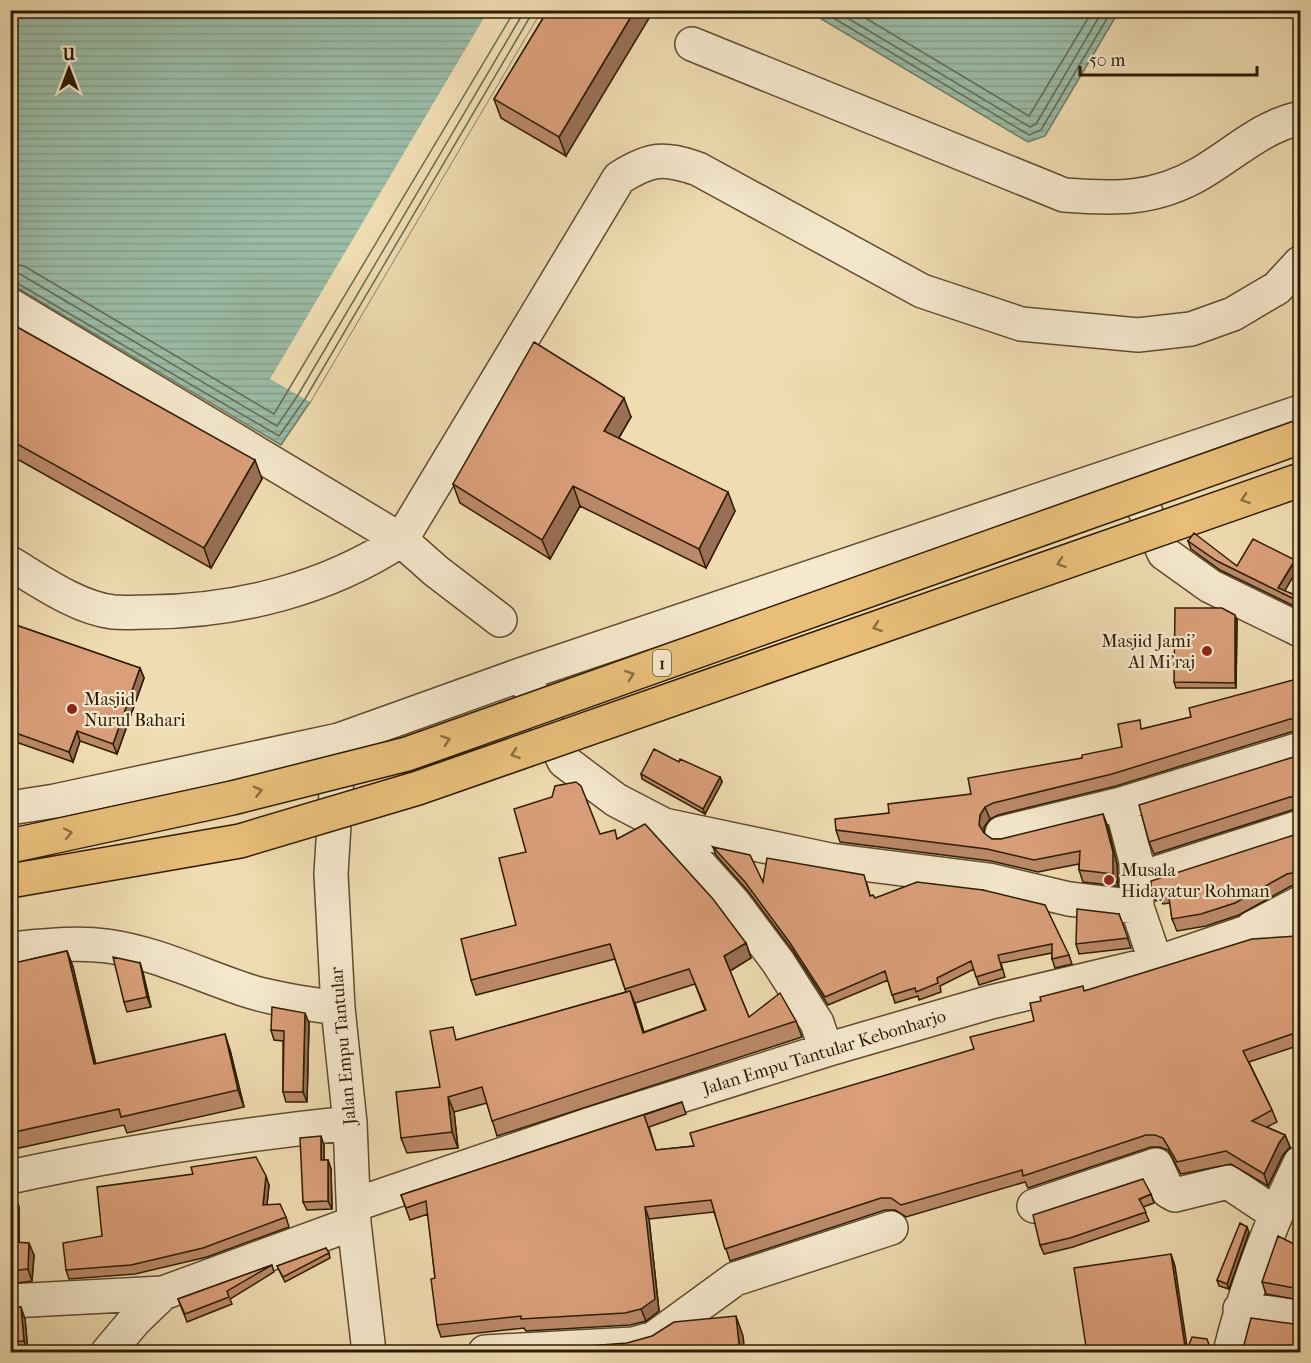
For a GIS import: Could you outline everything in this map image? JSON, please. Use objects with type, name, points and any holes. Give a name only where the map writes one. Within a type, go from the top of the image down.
[{"type":"highway","name":"1","points":[[10,846],[232,798],[407,754],[1300,437]]},
{"type":"highway","name":"1","points":[[10,880],[240,841],[418,788],[1300,480]]},
{"type":"street","points":[[692,44],[1064,195],[1116,199],[1158,193],[1201,173],[1267,129],[1300,118]]},
{"type":"street","points":[[11,564],[65,596],[112,612],[187,611],[262,600],[334,575],[375,557],[402,540],[619,178],[644,163],[670,159],[698,168],[922,291],[1021,324],[1138,335],[1191,329],[1233,314],[1277,288],[1300,263]]},
{"type":"street","points":[[10,305],[402,540],[436,571],[500,620]]},
{"type":"street","points":[[10,808],[55,801],[339,740],[523,674],[1300,412]]},
{"type":"street","points":[[1127,471],[1164,554],[1210,586],[1300,630]]},
{"type":"street","points":[[523,674],[564,761],[616,800],[664,825],[812,857],[989,880],[1069,899],[1137,893],[1300,827]]},
{"type":"street","name":"Jalan Empu Tantular","points":[[339,740],[331,874],[338,1008],[350,1123],[354,1214],[369,1353]]},
{"type":"street","points":[[1002,833],[1121,804],[1300,749]]},
{"type":"street","points":[[1121,804],[1137,861],[1137,893],[1156,963]]},
{"type":"street","points":[[664,825],[733,902],[778,962],[817,1023],[826,1050]]},
{"type":"street","points":[[1244,933],[1271,916],[1300,903]]},
{"type":"street","name":"Jalan Empu Tantular Kebonharjo","points":[[163,1293],[354,1214],[588,1125],[826,1050],[991,1002],[1156,963],[1244,933],[1300,929]]},
{"type":"street","points":[[10,949],[62,944],[107,946],[159,958],[268,996],[338,1008]]},
{"type":"street","points":[[10,1177],[91,1159],[189,1143],[350,1123]]},
{"type":"street","points":[[1230,1353],[1240,1309],[1285,1212],[1300,1164]]},
{"type":"street","points":[[1034,1206],[1156,1165],[1168,1191],[1175,1195],[1228,1182],[1285,1212]]},
{"type":"street","points":[[485,1353],[633,1344],[654,1338],[735,1279],[891,1228]]},
{"type":"street","points":[[10,1301],[163,1293]]},
{"type":"street","points":[[108,1353],[135,1320],[163,1293]]},
{"type":"street","points":[[1240,1309],[1300,1317]]},
{"type":"water","points":[[11,11],[541,11],[310,402],[281,445],[11,284]]},
{"type":"water","points":[[808,11],[1119,11],[1045,136],[1028,142]]},
{"type":"pier","points":[[488,11],[541,11],[310,402],[270,379]]},
{"type":"building","points":[[548,10],[635,10],[559,137],[494,99]]},
{"type":"building","points":[[10,323],[255,460],[204,548],[10,440]]},
{"type":"building","points":[[534,342],[624,398],[604,431],[728,492],[699,549],[573,486],[542,540],[453,484]]},
{"type":"building","points":[[1194,533],[1237,566],[1253,539],[1295,560],[1278,588],[1300,597],[1300,602],[1217,561],[1188,541]]},
{"type":"building","name":"Masjid Jami' Al Mi'raj","points":[[1175,608],[1222,608],[1235,615],[1235,683],[1174,682]]},
{"type":"building","name":"Masjid Nurul Bahari","points":[[10,623],[140,668],[113,744],[77,731],[69,752],[10,731]]},
{"type":"building","points":[[1300,651],[1300,719],[1290,719],[1112,774],[993,803],[985,807],[980,815],[979,825],[984,833],[992,839],[1001,839],[1103,814],[1113,852],[1113,874],[1079,870],[1080,851],[1034,860],[987,849],[836,830],[835,819],[889,813],[888,804],[971,794],[968,778],[1082,758],[1082,755],[1122,747],[1118,724],[1140,720],[1141,729],[1191,717],[1189,708],[1297,679],[1293,652]]},
{"type":"building","points":[[654,749],[679,762],[680,759],[720,777],[703,809],[641,774]]},
{"type":"building","points":[[1300,755],[1300,797],[1290,797],[1149,842],[1139,805]]},
{"type":"building","points":[[576,782],[581,786],[600,834],[615,830],[617,839],[645,824],[713,899],[746,943],[724,956],[749,1017],[780,993],[796,1021],[492,1121],[482,1087],[448,1097],[452,1132],[401,1138],[396,1092],[440,1087],[430,1031],[453,1027],[456,1040],[630,991],[643,1033],[706,1010],[689,969],[625,989],[610,944],[471,980],[461,939],[516,925],[499,858],[526,852],[514,809],[552,797],[555,786]]},
{"type":"building","points":[[1300,833],[1300,874],[1297,872],[1287,874],[1235,903],[1201,914],[1172,919],[1168,891],[1158,892],[1158,889],[1151,889],[1151,881]]},
{"type":"building","points":[[713,847],[750,855],[763,882],[767,858],[864,875],[870,896],[873,895],[875,898],[917,882],[983,890],[1045,905],[1069,955],[1052,959],[1052,944],[998,955],[1002,969],[976,977],[971,961],[937,978],[938,983],[916,992],[915,988],[892,995],[885,971],[825,997],[790,943],[745,882]]},
{"type":"building","points":[[1077,909],[1119,914],[1128,938],[1076,944]]},
{"type":"building","points":[[1297,936],[1300,943],[1300,1050],[1292,1034],[1243,1051],[1272,1110],[1252,1121],[1285,1135],[1264,1174],[1226,1151],[1177,1162],[1163,1138],[1146,1135],[1023,1176],[1022,1170],[901,1205],[891,1198],[881,1198],[725,1249],[711,1200],[645,1207],[655,1299],[641,1309],[625,1313],[521,1319],[521,1316],[437,1325],[431,1279],[435,1278],[426,1201],[406,1208],[401,1195],[682,1102],[644,1115],[656,1150],[694,1146],[690,1133],[974,1049],[970,1037],[1034,1021],[1030,1003],[1041,1001],[1040,997],[1083,986],[1084,991],[1252,939]]},
{"type":"building","points":[[67,951],[94,1064],[225,1034],[238,1090],[121,1117],[119,1109],[10,1133],[10,964]]},
{"type":"building","points":[[113,957],[140,963],[147,997],[124,1002]]},
{"type":"building","points":[[272,1007],[305,1013],[303,1092],[283,1092],[284,1031],[271,1030]]},
{"type":"building","points":[[321,1136],[321,1160],[328,1160],[328,1201],[303,1202],[300,1138]]},
{"type":"building","points":[[256,1157],[266,1176],[263,1205],[280,1204],[286,1217],[203,1248],[131,1265],[66,1270],[63,1243],[102,1236],[97,1187],[193,1174],[191,1167]]},
{"type":"building","points":[[1143,1179],[1151,1194],[1139,1199],[1146,1212],[1070,1238],[1040,1245],[1033,1215]]},
{"type":"building","points":[[10,1195],[15,1195],[14,1242],[29,1243],[28,1269],[10,1271]]},
{"type":"building","points":[[1240,1223],[1247,1227],[1227,1284],[1217,1280]]},
{"type":"building","points":[[1278,1236],[1300,1247],[1300,1289],[1262,1282]]},
{"type":"building","points":[[326,1248],[329,1253],[283,1277],[277,1266]]},
{"type":"building","points":[[1171,1254],[1186,1353],[1087,1353],[1074,1268]]},
{"type":"building","points":[[272,1265],[227,1291],[229,1297],[185,1314],[178,1299]]},
{"type":"building","points":[[10,1306],[21,1307],[24,1341],[10,1342]]},
{"type":"building","points":[[736,1316],[740,1353],[523,1353],[523,1351],[627,1343],[652,1336],[674,1322]]},
{"type":"building","points":[[1251,1318],[1300,1323],[1300,1353],[1239,1353],[1244,1345]]},
{"type":"building","points":[[1192,1337],[1207,1339],[1212,1353],[1186,1353]]},
{"type":"place","name":"Masjid Jami' Al Mi'raj","points":[[1207,651]]},
{"type":"place","name":"Masjid Nurul Bahari","points":[[72,709]]},
{"type":"place","name":"Musala Hidayatur Rohman","points":[[1109,880]]}]
